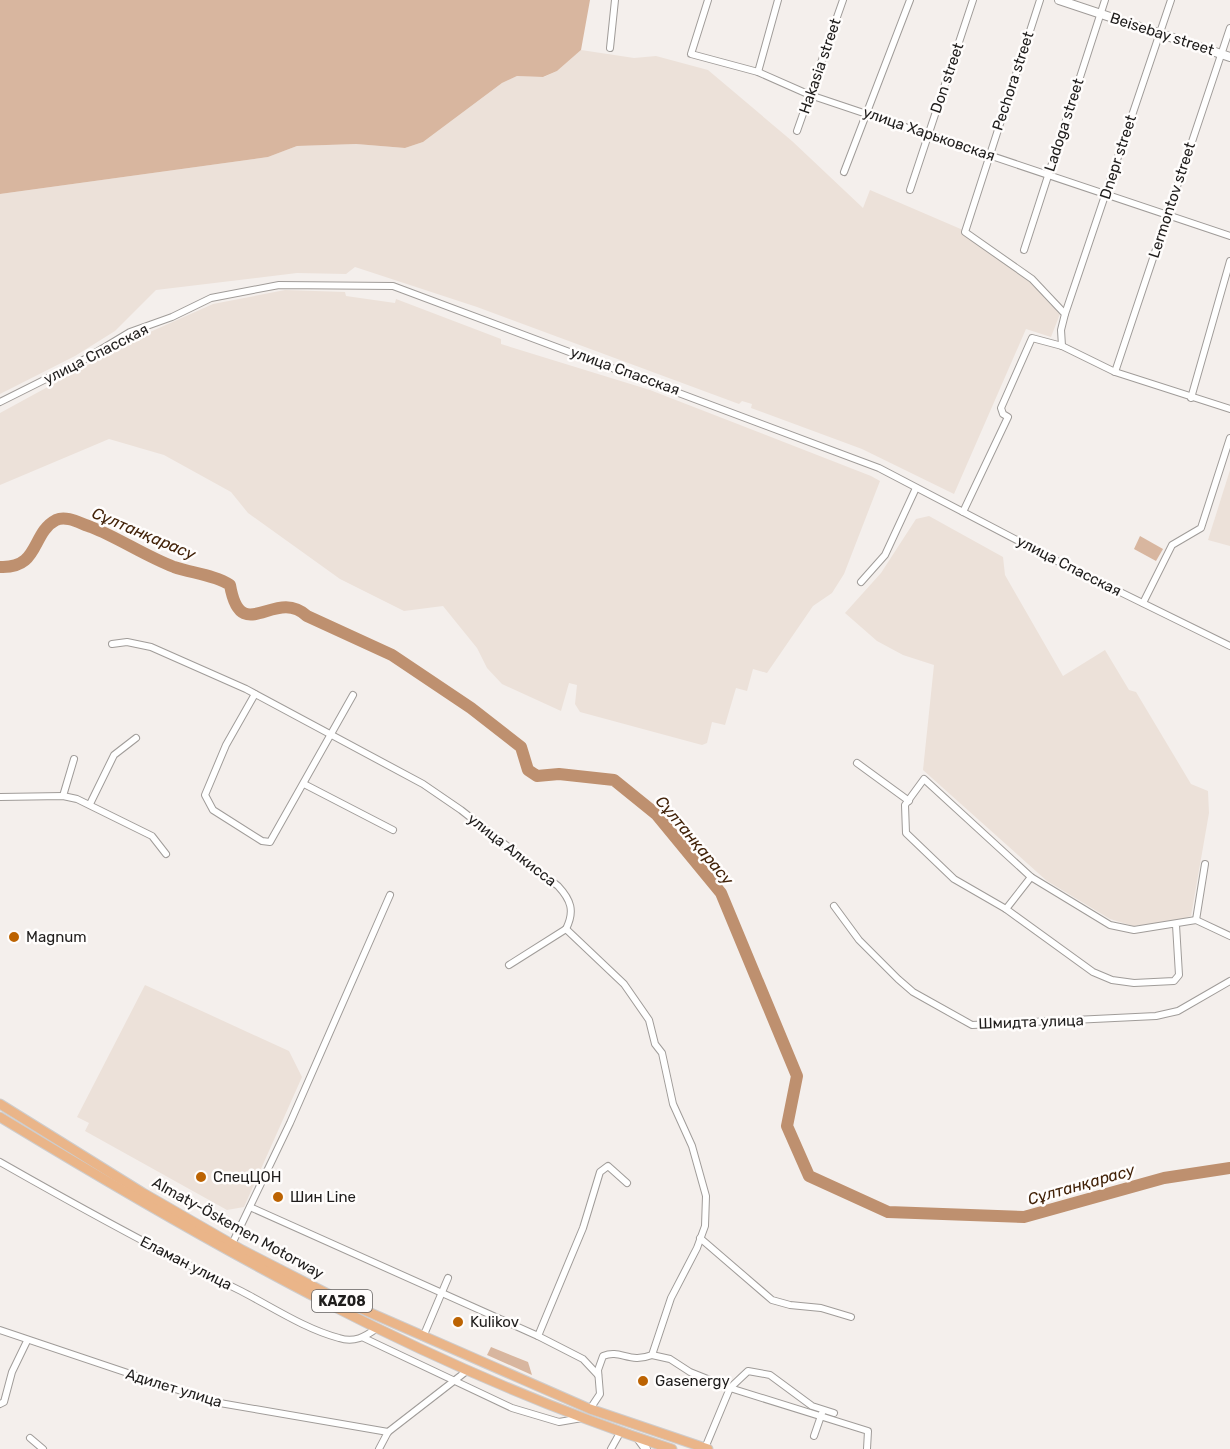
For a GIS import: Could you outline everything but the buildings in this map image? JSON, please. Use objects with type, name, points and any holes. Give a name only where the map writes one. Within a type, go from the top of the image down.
[{"type":"main road","name":"Almaty-Öskemen Motorway","points":[[0,1104],[376,1328],[468,1370],[588,1413],[706,1449]]},
{"type":"main road","name":"Almaty-Öskemen Motorway","points":[[0,1117],[229,1252],[344,1307],[423,1337],[588,1413],[621,1431],[672,1449]]},
{"type":"street","points":[[610,48],[615,0]]},
{"type":"street","name":"улица Харьковская","points":[[708,0],[692,54],[758,72],[810,95],[1230,236]]},
{"type":"street","points":[[758,72],[778,0]]},
{"type":"street","name":"Hakasia street","points":[[797,131],[843,0]]},
{"type":"street","points":[[844,172],[910,0]]},
{"type":"street","name":"Don street","points":[[910,190],[973,0]]},
{"type":"street","name":"Pechora street","points":[[1040,0],[965,230],[998,257],[1032,279],[1065,314]]},
{"type":"street","name":"Beisebay street","points":[[1059,0],[1230,57]]},
{"type":"street","name":"Ladoga street","points":[[1024,250],[1105,0]]},
{"type":"street","name":"Dnepr street","points":[[1062,346],[1061,330],[1065,314],[1171,0]]},
{"type":"street","name":"Lermontov street","points":[[1115,372],[1230,28]]},
{"type":"street","points":[[1191,398],[1230,261]]},
{"type":"street","name":"улица Спасская","points":[[0,402],[80,362],[130,332],[172,317],[211,298],[279,285],[393,286],[879,468],[1230,646]]},
{"type":"street","points":[[963,512],[1008,417],[1000,408],[1032,338],[1062,346],[1115,372],[1230,409]]},
{"type":"street","points":[[1143,603],[1172,545],[1201,528],[1230,438]]},
{"type":"street","points":[[861,582],[885,555],[916,488]]},
{"type":"street","name":"улица Алкисса","points":[[111,644],[127,642],[151,647],[255,694],[423,784],[461,810],[558,886],[567,896],[573,908],[566,929]]},
{"type":"street","points":[[255,694],[226,745],[205,795],[213,810],[262,841],[270,842],[353,695]]},
{"type":"street","points":[[90,804],[114,755],[136,738]]},
{"type":"street","points":[[63,796],[74,759]]},
{"type":"street","points":[[857,763],[909,801]]},
{"type":"street","points":[[1176,925],[1179,975],[1174,981],[1134,983],[1112,980],[1093,972],[1006,909],[954,879],[906,833],[905,806],[924,779],[1031,877],[1120,929],[1134,930],[1196,920],[1230,936]]},
{"type":"street","points":[[303,784],[393,830]]},
{"type":"street","points":[[0,796],[63,796],[90,804],[152,836],[166,854]]},
{"type":"street","points":[[1196,920],[1205,864]]},
{"type":"street","points":[[1006,909],[1031,877]]},
{"type":"street","points":[[232,1244],[290,1123],[390,895]]},
{"type":"street","name":"Шмидта улица","points":[[834,906],[859,940],[913,992],[972,1025],[1156,1016],[1178,1011],[1230,981]]},
{"type":"street","points":[[509,965],[566,929],[624,984],[649,1020],[655,1044],[662,1053],[673,1104],[692,1146],[706,1196],[707,1209],[700,1238],[670,1298],[651,1355]]},
{"type":"street","name":"Еламан улица","points":[[0,1162],[182,1263],[308,1325],[340,1339],[364,1338]]},
{"type":"street","points":[[538,1336],[583,1228],[600,1172],[608,1166],[627,1183]]},
{"type":"street","points":[[250,1207],[538,1336],[583,1359],[598,1376]]},
{"type":"street","points":[[700,1238],[772,1300],[790,1305],[821,1308],[851,1317]]},
{"type":"street","points":[[423,1337],[448,1278]]},
{"type":"street","points":[[376,1328],[364,1338],[512,1408],[559,1422],[588,1413],[600,1394],[598,1376],[603,1356],[609,1354],[635,1361],[651,1355],[670,1359],[690,1372],[730,1388],[822,1413],[868,1431],[867,1449]]},
{"type":"street","name":"Адилет улица","points":[[0,1330],[27,1341],[214,1402],[388,1432]]},
{"type":"street","points":[[0,1404],[4,1402],[12,1372],[27,1341]]},
{"type":"street","points":[[379,1449],[388,1432],[468,1370]]},
{"type":"street","points":[[706,1449],[730,1388],[748,1371],[770,1375],[822,1413],[834,1413]]},
{"type":"street","points":[[814,1436],[822,1413]]},
{"type":"street","points":[[611,1449],[621,1431]]},
{"type":"street","points":[[30,1438],[43,1449]]},
{"type":"street","points":[[638,1438],[646,1449]]},
{"type":"shaded area","points":[[0,0],[590,0],[581,50],[557,71],[543,77],[517,76],[502,83],[423,142],[405,148],[356,144],[297,146],[268,157],[0,194]]},
{"type":"shaded area","points":[[581,50],[634,58],[656,56],[708,70],[792,141],[863,208],[870,190],[963,230],[1048,294],[1060,314],[1051,337],[1026,329],[954,494],[862,449],[751,408],[752,404],[742,401],[739,404],[477,307],[355,267],[346,274],[297,273],[156,290],[115,331],[75,356],[0,394],[0,194],[268,157],[297,146],[356,144],[405,148],[423,142],[502,83],[517,76],[544,77],[557,71]]},
{"type":"shaded area","points":[[285,290],[345,292],[346,296],[395,303],[396,299],[501,339],[501,344],[650,390],[871,476],[880,481],[844,574],[832,593],[813,606],[767,673],[753,669],[747,691],[736,688],[725,725],[712,722],[707,743],[702,745],[580,712],[575,704],[577,685],[569,683],[561,711],[502,684],[487,668],[477,648],[443,606],[404,611],[340,579],[248,513],[231,492],[164,455],[109,439],[0,485],[0,413],[141,336],[213,304]]},
{"type":"shaded area","points":[[1230,470],[1230,546],[1208,540]]},
{"type":"shaded area","points":[[929,516],[1003,557],[1005,575],[1063,676],[1105,650],[1129,690],[1136,692],[1191,784],[1208,791],[1209,813],[1191,916],[1176,921],[1133,926],[1110,919],[1047,881],[923,770],[934,665],[903,655],[877,641],[845,613],[881,573],[916,519]]},
{"type":"shaded area","points":[[1140,536],[1163,549],[1156,561],[1134,549]]},
{"type":"shaded area","points":[[145,985],[289,1051],[302,1077],[244,1207],[227,1210],[85,1131],[89,1123],[77,1117]]},
{"type":"shaded area","points":[[491,1347],[528,1362],[532,1375],[487,1355]]},
{"type":"waterway","name":"Сұлтанқарасу","points":[[0,567],[13,566],[22,562],[34,549],[42,533],[56,520],[74,521],[101,531],[174,567],[210,576],[230,585],[235,603],[242,612],[251,615],[283,607],[295,609],[392,655],[471,708],[521,747],[528,770],[537,776],[559,774],[614,780],[656,814],[721,893],[797,1076],[787,1126],[809,1176],[888,1212],[1024,1217],[1164,1178],[1230,1168]]},
{"type":"place","name":"Magnum","points":[[14,937]]},
{"type":"place","name":"СпецЦОН","points":[[201,1177]]},
{"type":"place","name":"Шин Line","points":[[278,1197]]},
{"type":"place","name":"Kulikov","points":[[458,1322]]},
{"type":"place","name":"Gasenergy","points":[[643,1381]]}]
